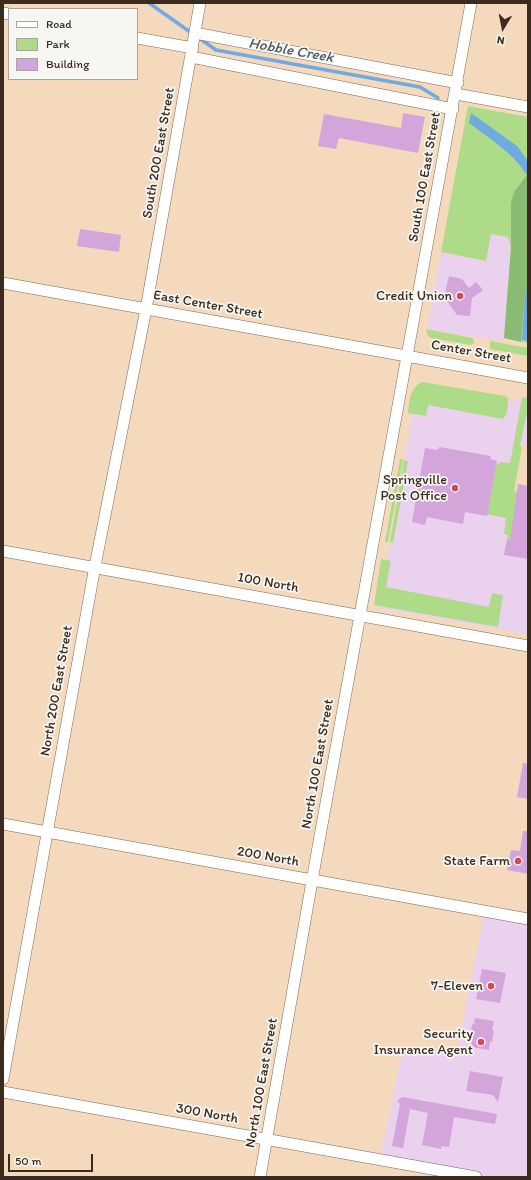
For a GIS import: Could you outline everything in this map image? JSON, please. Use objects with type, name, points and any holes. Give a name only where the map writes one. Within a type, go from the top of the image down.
[{"type":"street","name":"South 200 East Street","points":[[146,309],[200,3]]},
{"type":"street","name":"South 100 East Street","points":[[408,356],[458,83],[471,3]]},
{"type":"street","points":[[195,33],[458,83]]},
{"type":"street","points":[[138,38],[453,109]]},
{"type":"street","points":[[456,94],[528,107]]},
{"type":"street","name":"East Center Street","points":[[3,284],[408,356]]},
{"type":"street","name":"North 200 East Street","points":[[3,1079],[95,566],[146,309]]},
{"type":"street","name":"Center Street","points":[[408,356],[528,378]]},
{"type":"street","name":"North 100 East Street","points":[[260,1177],[408,356]]},
{"type":"street","name":"100 North","points":[[3,551],[95,566],[528,646]]},
{"type":"street","name":"200 North","points":[[3,824],[528,918]]},
{"type":"street","name":"300 North","points":[[3,1092],[476,1177]]},
{"type":"shaded area","points":[[491,234],[508,237],[511,248],[504,342],[427,329],[441,252],[486,261]]},
{"type":"shaded area","points":[[417,390],[496,404],[528,397],[528,445],[521,444],[506,509],[528,514],[528,634],[378,608]]},
{"type":"shaded area","points":[[485,911],[528,918],[528,1177],[429,1177],[431,1169],[380,1160],[403,1048],[457,1051]]},
{"type":"green space","points":[[468,106],[528,117],[528,343],[504,338],[511,248],[508,237],[491,234],[486,261],[441,252]]},
{"type":"green space","points":[[527,175],[528,283],[525,297],[521,342],[504,338],[511,248],[511,203],[514,192]]},
{"type":"green space","points":[[426,329],[472,338],[474,340],[473,344],[470,345],[431,338],[428,336]]},
{"type":"green space","points":[[490,341],[528,348],[528,356],[490,349]]},
{"type":"green space","points":[[422,382],[505,396],[508,398],[507,413],[503,419],[428,405],[426,416],[408,413],[412,391]]},
{"type":"green space","points":[[528,397],[528,407],[520,446],[522,447],[514,491],[528,494],[528,543],[507,539],[508,535],[504,534],[506,518],[487,514],[496,465],[501,462],[510,463],[522,398]]},
{"type":"green space","points":[[400,459],[403,459],[388,542],[385,542]]},
{"type":"green space","points":[[404,460],[408,461],[393,543],[390,542]]},
{"type":"green space","points":[[381,559],[391,561],[386,587],[489,607],[492,593],[503,595],[498,627],[374,605]]},
{"type":"water","points":[[471,113],[517,146],[528,161],[528,177],[523,169],[509,154],[469,123]]},
{"type":"water","points":[[528,283],[528,341],[522,340],[525,297]]},
{"type":"building","points":[[403,113],[425,117],[418,153],[339,138],[336,149],[318,146],[324,114],[401,128]]},
{"type":"building","points":[[80,229],[121,235],[119,252],[77,246]]},
{"type":"building","name":"Credit Union","points":[[449,276],[462,279],[469,288],[476,282],[483,290],[472,298],[470,316],[457,315],[444,297]]},
{"type":"building","name":"Springville Post Office","points":[[439,447],[491,456],[490,459],[497,461],[487,516],[465,512],[463,524],[427,517],[425,525],[412,522],[425,448],[438,450]]},
{"type":"building","points":[[518,484],[528,486],[528,559],[504,555],[507,539],[510,540]]},
{"type":"building","points":[[523,763],[528,764],[528,799],[517,797]]},
{"type":"building","name":"State Farm","points":[[523,831],[528,831],[528,874],[507,870],[511,850],[520,851]]},
{"type":"building","name":"7-Eleven","points":[[482,969],[506,973],[500,1003],[476,999]]},
{"type":"building","points":[[475,1018],[494,1021],[492,1030],[494,1031],[492,1042],[490,1041],[489,1050],[471,1047],[472,1040],[470,1040],[472,1024],[474,1024]]},
{"type":"building","points":[[470,1071],[503,1077],[498,1102],[493,1095],[466,1091]]},
{"type":"building","points":[[402,1097],[497,1114],[495,1124],[454,1117],[449,1147],[441,1146],[441,1149],[422,1145],[428,1113],[410,1109],[403,1148],[392,1146],[400,1104],[397,1101]]},
{"type":"waterway","name":"Hobble Creek","points":[[149,3],[193,34]]},
{"type":"waterway","name":"Hobble Creek","points":[[199,38],[216,50],[420,87],[438,98]]},
{"type":"place","name":"Credit Union","points":[[460,296]]},
{"type":"place","name":"Springville Post Office","points":[[455,488]]},
{"type":"place","name":"State Farm","points":[[518,861]]},
{"type":"place","name":"7-Eleven","points":[[491,986]]},
{"type":"place","name":"Security Insurance Agent","points":[[481,1042]]}]
